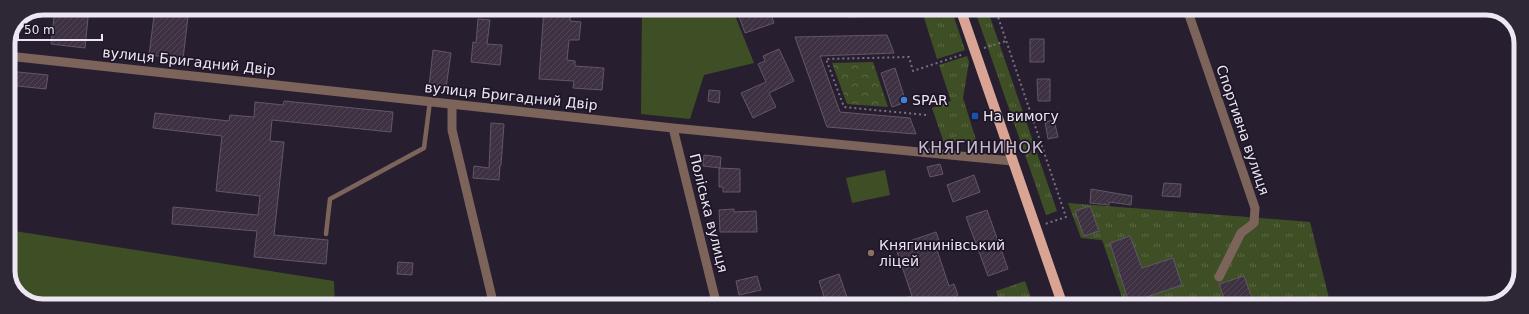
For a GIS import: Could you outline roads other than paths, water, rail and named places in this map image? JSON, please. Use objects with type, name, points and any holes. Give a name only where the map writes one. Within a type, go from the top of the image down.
[{"type":"main road","points":[[962,15],[1012,161],[1062,299]]},
{"type":"street","name":"Спортивна вулиця","points":[[1189,15],[1255,208],[1254,223],[1241,233],[1219,277]]},
{"type":"street","name":"вулиця Бригадний Двір","points":[[15,57],[673,128],[1012,161]]},
{"type":"street","points":[[452,104],[452,130],[492,299]]},
{"type":"street","name":"Поліська вулиця","points":[[673,128],[716,299]]},
{"type":"lane","points":[[326,234],[330,199],[424,148],[430,101]]},
{"type":"place","name":"SPAR","points":[[904,100]]},
{"type":"place","name":"На вимогу","points":[[975,116]]},
{"type":"place","name":"Княгининівський ліцей","points":[[871,253]]},
{"type":"district","name":"КНЯГИНИНОК","points":[[981,147]]}]
